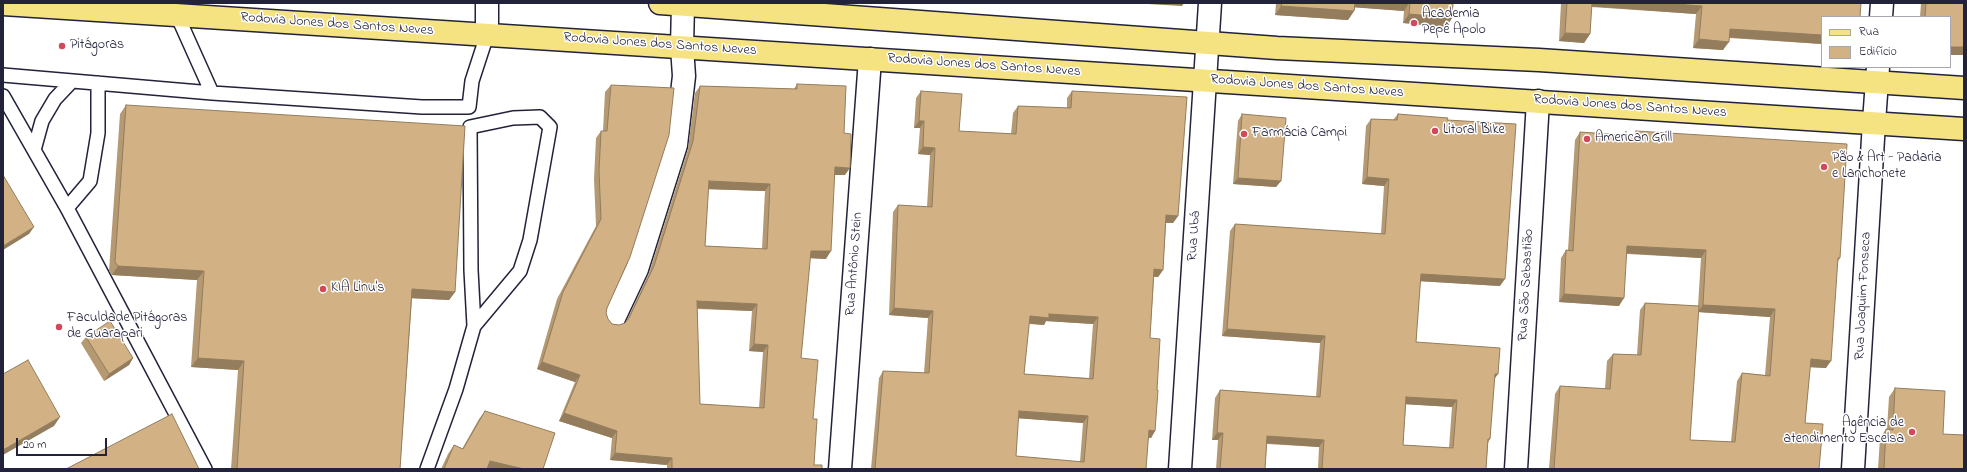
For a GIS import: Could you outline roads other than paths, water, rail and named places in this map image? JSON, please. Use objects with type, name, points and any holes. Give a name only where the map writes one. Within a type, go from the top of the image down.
[{"type":"main road","points":[[660,3],[1277,48],[1878,75],[1964,88]]},
{"type":"main road","name":"Rodovia Jones dos Santos Neves","points":[[3,4],[1874,122],[1964,129]]},
{"type":"street","points":[[487,3],[487,34]]},
{"type":"street","name":"Rua Ubá","points":[[1180,469],[1210,3]]},
{"type":"street","points":[[1881,16],[1882,3]]},
{"type":"street","points":[[613,320],[637,269],[676,145],[684,76],[682,47],[683,4]]},
{"type":"street","name":"Rua Antônio Stein","points":[[840,469],[870,59]]},
{"type":"street","name":"Rua Joaquim Fonseca","points":[[1853,469],[1878,75]]},
{"type":"street","name":"Rua São Sebastião","points":[[1516,469],[1538,101]]},
{"type":"lane","points":[[177,15],[212,93]]},
{"type":"lane","points":[[427,469],[456,389],[474,326],[471,270],[469,107],[472,81],[487,34]]},
{"type":"lane","points":[[3,75],[212,93],[422,107],[469,107]]},
{"type":"lane","points":[[34,150],[42,121],[55,99],[72,81]]},
{"type":"lane","points":[[67,208],[90,181],[98,133],[98,83]]},
{"type":"lane","points":[[3,96],[67,208],[205,469]]},
{"type":"lane","points":[[470,127],[513,118],[540,117],[550,127],[530,240],[520,271],[474,326]]},
{"type":"place","name":"Academia Pepê Apolo","points":[[1414,23]]},
{"type":"place","name":"Pitágoras","points":[[62,46]]},
{"type":"place","name":"Litoral Bike","points":[[1435,131]]},
{"type":"place","name":"Farmácia Campi","points":[[1244,134]]},
{"type":"place","name":"American Grill","points":[[1587,139]]},
{"type":"place","name":"Pão & Art - Padaria e Lanchonete","points":[[1824,167]]},
{"type":"place","name":"KIA Linu's","points":[[323,289]]},
{"type":"place","name":"Faculdade Pitágoras de Guarapari","points":[[59,327]]},
{"type":"place","name":"Agência de atendimento Escelsa","points":[[1912,432]]}]
